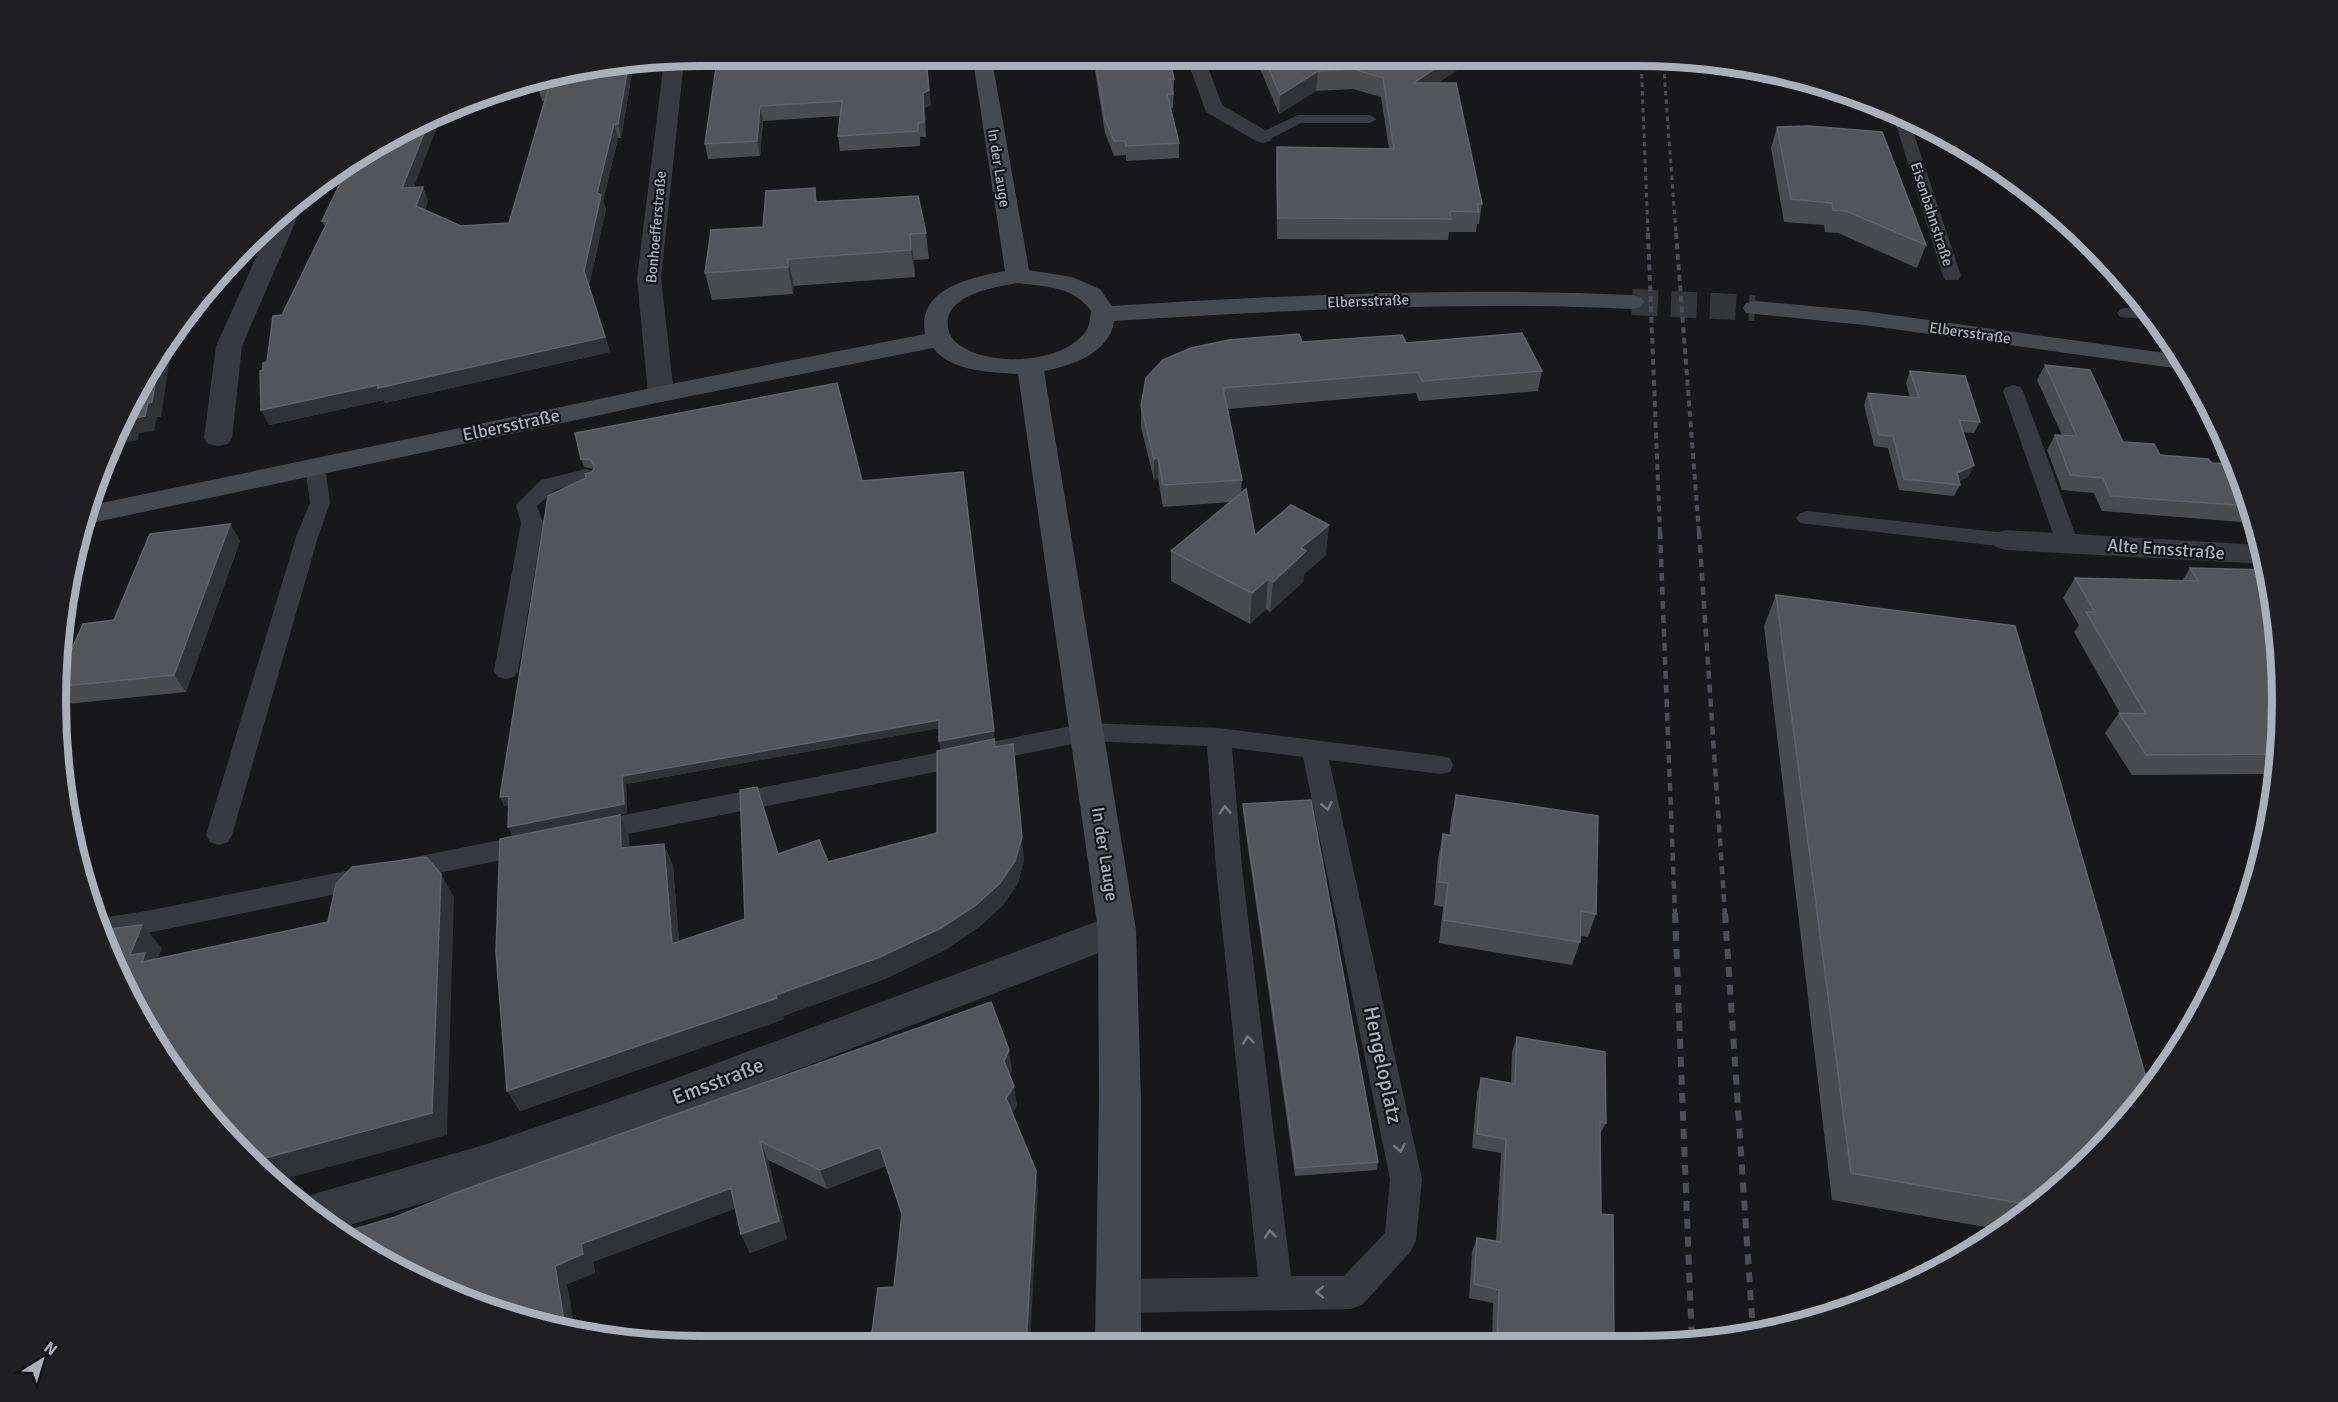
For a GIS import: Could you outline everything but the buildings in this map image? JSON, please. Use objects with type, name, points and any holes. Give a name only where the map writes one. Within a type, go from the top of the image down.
[{"type":"main road","name":"In der Lauge","points":[[983,66],[1002,193],[1018,276]]},
{"type":"main road","points":[[1018,276],[1066,281],[1084,290],[1098,301],[1104,314],[1101,331],[1087,348],[1071,357],[1030,367],[1001,367],[974,362],[952,352],[939,339],[934,327],[936,314],[944,303],[958,292],[976,284],[1018,276]]},
{"type":"main road","name":"Elbersstraße","points":[[1104,314],[1392,300],[1558,297],[1632,302]]},
{"type":"main road","name":"Elbersstraße","points":[[1755,308],[1864,318],[2173,361]]},
{"type":"main road","name":"Elbersstraße","points":[[95,514],[661,394],[939,339]]},
{"type":"main road","name":"In der Lauge","points":[[1030,367],[1117,930],[1118,1336]]},
{"type":"street","points":[[1198,66],[1213,108],[1263,136]]},
{"type":"street","name":"Bonhoefferstraße","points":[[661,394],[649,278],[673,67]]},
{"type":"street","points":[[218,438],[229,346],[284,222]]},
{"type":"street","name":"Alte Emsstraße","points":[[2006,540],[2067,542],[2256,559]]},
{"type":"street","name":"Emsstraße","points":[[324,1212],[487,1164],[666,1101],[1117,930]]},
{"type":"lane","points":[[1263,136],[1298,119],[1370,119]]},
{"type":"lane","name":"Eisenbahnstraße","points":[[1903,124],[1952,276]]},
{"type":"lane","points":[[2126,313],[2142,315]]},
{"type":"lane","points":[[2013,391],[2067,542]]},
{"type":"lane","points":[[219,835],[308,537],[321,503],[315,466]]},
{"type":"lane","points":[[506,671],[532,523],[526,505],[548,485],[586,474]]},
{"type":"lane","points":[[1807,518],[2006,540]]},
{"type":"lane","points":[[108,927],[152,921],[1087,732],[1219,737],[1441,765]]},
{"type":"lane","points":[[1219,737],[1229,868],[1276,1292]]},
{"type":"lane","name":"Hengeloplatz","points":[[1120,1296],[1351,1292],[1400,1240],[1406,1179],[1314,748]]},
{"type":"tunnel","points":[[1632,302],[1755,308]]},
{"type":"railway","points":[[1641,66],[1648,234]]},
{"type":"railway","points":[[1664,67],[1676,234]]},
{"type":"railway","points":[[1648,233],[1660,533]]},
{"type":"railway","points":[[1676,233],[1699,533]]},
{"type":"railway","points":[[1660,531],[1675,914]]},
{"type":"railway","points":[[1699,531],[1725,914]]},
{"type":"railway","points":[[1675,913],[1692,1334]]},
{"type":"railway","points":[[1725,913],[1752,1325]]}]
